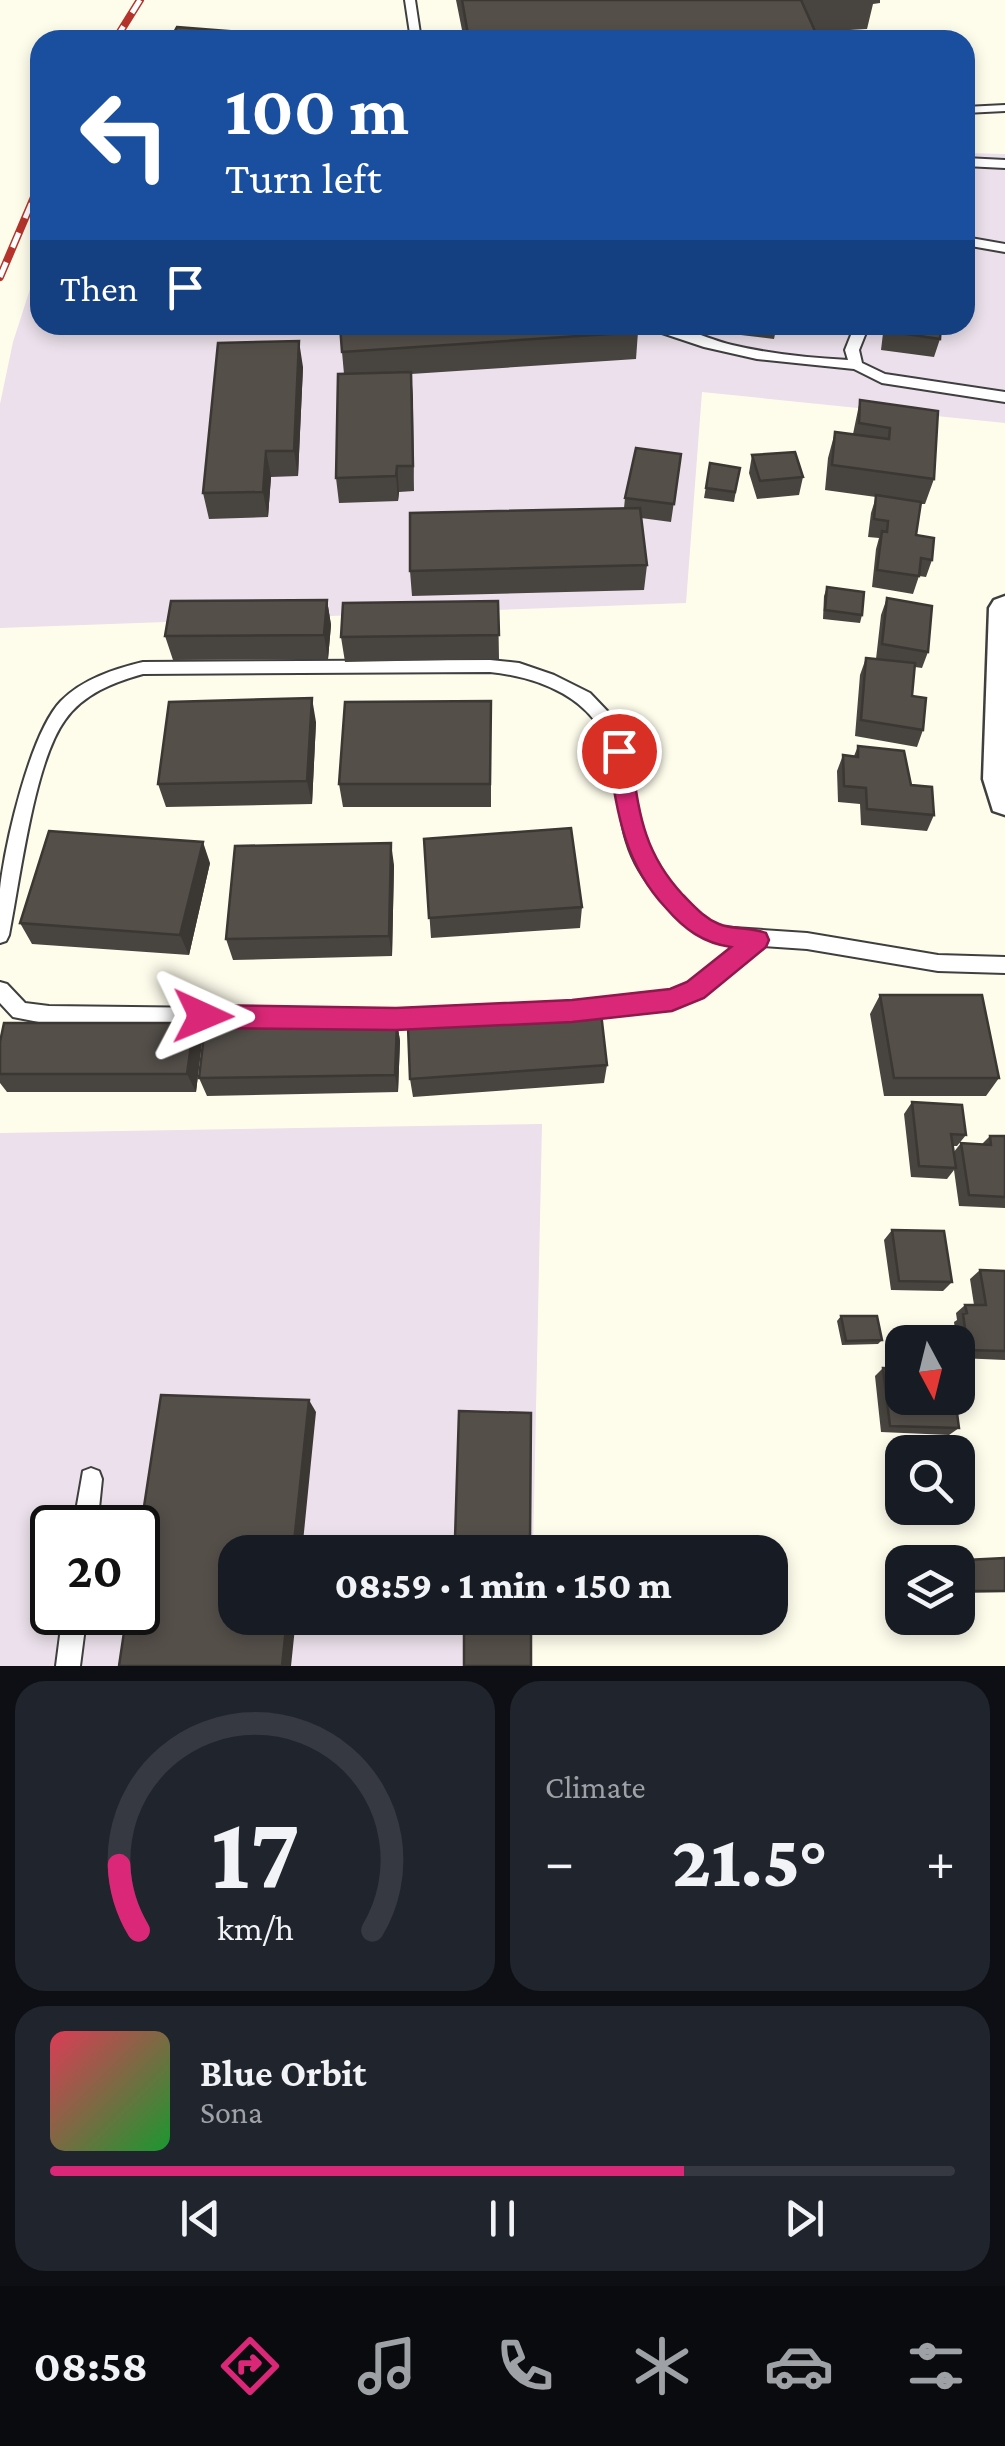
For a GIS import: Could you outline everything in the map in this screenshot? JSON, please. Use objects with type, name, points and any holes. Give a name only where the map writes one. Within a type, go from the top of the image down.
[{"type":"street","points":[[1005,608],[1000,780],[1005,800]]},
{"type":"lane","points":[[410,0],[414,30]]},
{"type":"lane","points":[[975,110],[1005,108]]},
{"type":"lane","points":[[975,162],[1005,164]]},
{"type":"lane","points":[[975,243],[1005,248]]},
{"type":"lane","points":[[683,335],[726,349],[856,365],[882,378],[1005,397]]},
{"type":"lane","points":[[856,365],[852,350],[858,335]]},
{"type":"lane","points":[[0,934],[41,755],[56,718],[80,692],[112,676],[143,668],[490,666],[518,669],[548,679],[584,698],[606,721],[619,751],[630,824],[640,855],[656,882],[691,920],[716,935],[807,942],[938,963],[1005,965]]},
{"type":"lane","points":[[0,990],[20,1011],[49,1015],[396,1019],[572,1011],[672,1000],[695,990],[757,940]]},
{"type":"lane","points":[[88,1505],[91,1479]]},
{"type":"lane","points":[[68,1666],[72,1635]]},
{"type":"shaded area","points":[[975,153],[1005,154],[1005,423],[702,392],[686,603],[0,628],[0,404],[13,342],[30,289],[30,335],[975,335]]},
{"type":"shaded area","points":[[542,1124],[533,1535],[218,1535],[218,1635],[532,1635],[531,1666],[0,1666],[0,1133]]},
{"type":"building","points":[[462,0],[801,0],[814,30],[467,30]]},
{"type":"building","points":[[341,335],[594,335],[342,352]]},
{"type":"building","points":[[299,341],[294,451],[266,451],[263,492],[203,493],[218,343]]},
{"type":"building","points":[[411,372],[413,466],[397,466],[396,476],[336,478],[338,374]]},
{"type":"building","points":[[860,400],[938,411],[934,479],[832,465],[835,432],[889,439],[890,428],[859,423]]},
{"type":"building","points":[[636,448],[681,454],[674,504],[625,498]]},
{"type":"building","points":[[795,452],[803,477],[760,481],[752,455]]},
{"type":"building","points":[[710,463],[740,468],[735,492],[706,488]]},
{"type":"building","points":[[876,495],[921,502],[916,535],[934,538],[932,560],[921,558],[919,576],[877,570],[882,531],[887,532],[888,521],[874,519]]},
{"type":"building","points":[[640,508],[647,565],[410,571],[410,513]]},
{"type":"building","points":[[827,587],[864,592],[862,615],[825,610]]},
{"type":"building","points":[[887,598],[932,606],[928,652],[882,644]]},
{"type":"building","points":[[327,600],[324,635],[165,636],[171,601]]},
{"type":"building","points":[[498,601],[499,635],[341,637],[343,603]]},
{"type":"building","points":[[866,658],[915,663],[912,696],[926,698],[923,730],[861,720]]},
{"type":"building","points":[[312,698],[307,781],[158,784],[169,702]]},
{"type":"building","points":[[491,701],[490,784],[339,784],[345,702]]},
{"type":"building","points":[[858,746],[904,751],[911,785],[932,787],[934,815],[867,809],[866,788],[844,786],[843,755],[858,757]]},
{"type":"building","points":[[571,828],[582,907],[429,918],[424,839]]},
{"type":"building","points":[[49,831],[203,842],[180,935],[20,923]]},
{"type":"building","points":[[391,843],[389,936],[226,939],[235,846]]},
{"type":"building","points":[[880,995],[982,995],[999,1078],[894,1078]]},
{"type":"building","points":[[601,1013],[607,1065],[410,1079],[408,1027]]},
{"type":"building","points":[[397,1022],[395,1075],[199,1078],[205,1026]]},
{"type":"building","points":[[4,1023],[194,1023],[187,1074],[0,1074]]},
{"type":"building","points":[[912,1102],[962,1105],[966,1135],[951,1134],[956,1168],[919,1166]]},
{"type":"building","points":[[990,1136],[1005,1136],[1005,1197],[969,1195],[961,1143],[991,1145]]},
{"type":"building","points":[[892,1230],[944,1231],[952,1282],[899,1281]]},
{"type":"building","points":[[980,1270],[1005,1271],[1005,1351],[975,1350],[975,1325],[965,1325],[965,1305],[986,1305]]},
{"type":"building","points":[[841,1316],[877,1316],[882,1340],[846,1341]]},
{"type":"building","points":[[161,1395],[309,1400],[295,1535],[218,1535],[218,1635],[285,1635],[282,1666],[119,1666],[124,1635],[160,1635],[160,1505],[144,1505]]},
{"type":"building","points":[[459,1411],[531,1413],[530,1535],[455,1535]]},
{"type":"building","points":[[889,1415],[957,1415],[959,1428],[890,1426]]},
{"type":"building","points":[[1005,1558],[1005,1591],[975,1591],[975,1560]]},
{"type":"building","points":[[464,1635],[531,1635],[531,1666],[464,1666]]},
{"type":"railway","points":[[121,30],[140,0]]},
{"type":"railway","points":[[0,277],[30,206]]},
{"type":"route","points":[[203,1016],[396,1019],[572,1011],[672,1000],[695,990],[757,940],[716,935],[691,920],[656,882],[640,855],[630,824],[619,751]]}]
